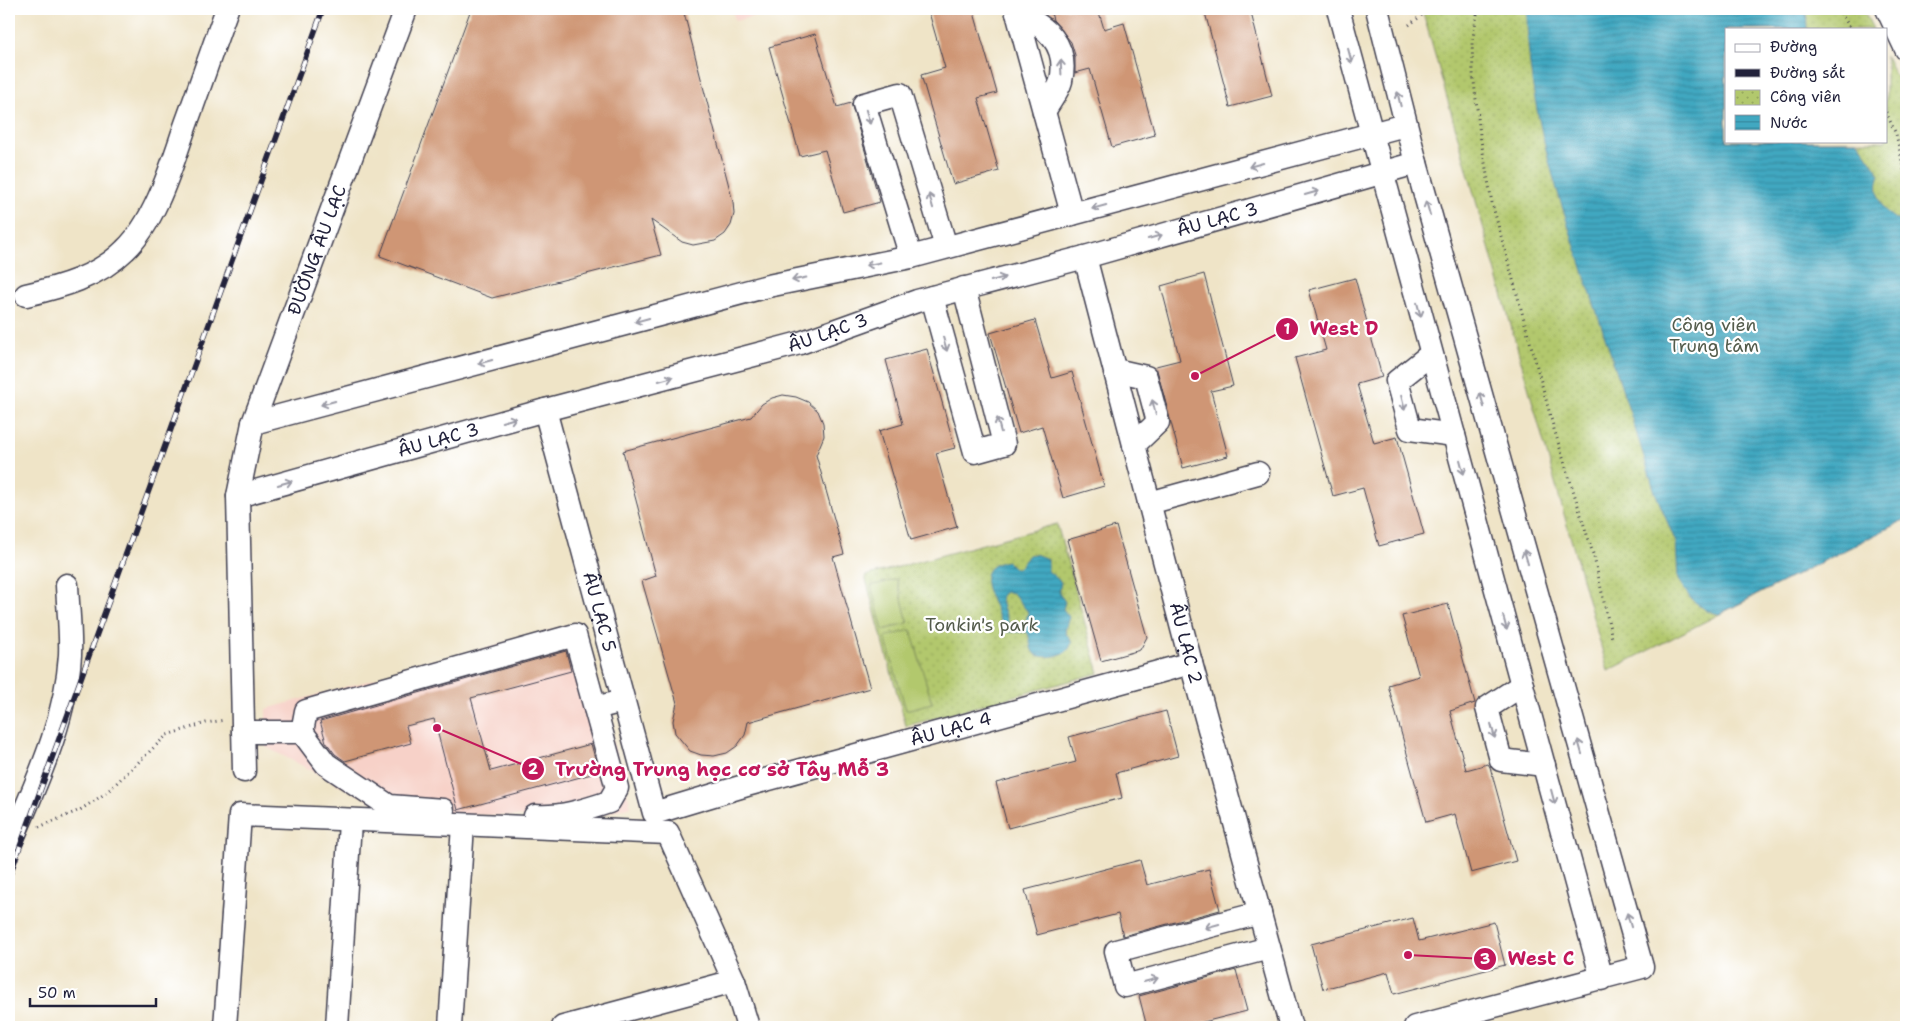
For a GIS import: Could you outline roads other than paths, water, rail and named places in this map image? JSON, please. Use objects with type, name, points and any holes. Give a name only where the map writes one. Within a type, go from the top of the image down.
[{"type":"street","points":[[26,295],[62,286],[95,272],[125,250],[143,228],[176,152],[227,9]]},
{"type":"street","name":"ĐƯỜNG ÂU LẠC","points":[[244,771],[239,721],[238,496],[253,423],[406,9]]},
{"type":"street","points":[[1338,9],[1370,134],[1602,978]]},
{"type":"street","points":[[1377,9],[1405,125],[1642,967],[1415,1027]]},
{"type":"street","points":[[1887,9],[1906,49]]},
{"type":"street","points":[[1016,11],[1072,214]]},
{"type":"street","points":[[1016,11],[1046,29],[1053,36],[1058,47],[1061,61],[1061,81],[1044,112]]},
{"type":"street","points":[[911,256],[864,104],[900,94],[946,247]]},
{"type":"street","points":[[253,423],[786,281],[911,256],[1405,125]]},
{"type":"street","name":"ÂU LẠC 3","points":[[238,496],[545,410],[800,344],[932,297],[1085,257],[1416,163]]},
{"type":"street","name":"ÂU LẠC 2","points":[[1085,257],[1191,663],[1291,1027]]},
{"type":"street","points":[[932,297],[975,452],[997,446],[1004,444],[964,288]]},
{"type":"street","points":[[1431,354],[1397,381],[1410,429],[1454,435]]},
{"type":"street","name":"ÂU LẠC 5","points":[[545,410],[654,813]]},
{"type":"street","points":[[1149,503],[1258,473]]},
{"type":"street","points":[[13,838],[50,750],[62,703],[70,655],[67,585]]},
{"type":"street","points":[[239,721],[302,732],[326,764],[389,806],[548,817],[587,809],[609,802],[617,788],[575,635],[306,711],[302,732]]},
{"type":"street","name":"ÂU LẠC 4","points":[[654,813],[747,785],[1191,663]]},
{"type":"street","points":[[1522,685],[1487,708],[1501,760],[1544,764]]},
{"type":"street","points":[[595,708],[623,701]]},
{"type":"street","points":[[225,1027],[240,815],[350,822],[668,833],[734,981],[748,1027]]},
{"type":"street","points":[[337,1027],[350,822]]},
{"type":"street","points":[[450,1027],[463,825]]},
{"type":"street","points":[[1260,913],[1116,951],[1125,986],[1269,948]]},
{"type":"street","points":[[563,1027],[734,981]]},
{"type":"water","name":"Công viên Trung tâm","points":[[1527,9],[1806,9],[1807,28],[1725,28],[1725,142],[1859,142],[1880,175],[1877,185],[1880,202],[1892,217],[1906,226],[1906,519],[1719,614],[1707,611],[1691,599],[1678,580],[1676,543],[1655,492],[1556,186],[1538,116],[1528,45]]},
{"type":"water","points":[[1035,554],[1048,559],[1048,571],[1061,582],[1059,592],[1065,602],[1063,609],[1069,617],[1065,631],[1071,641],[1067,650],[1057,655],[1039,656],[1033,652],[1027,632],[1007,632],[1001,623],[986,585],[987,572],[991,567],[1007,561],[1014,568],[1019,568],[1029,555]],"holes":[[[1006,592],[1013,593],[1028,612],[1025,625],[1018,627],[1009,624],[1001,601],[1002,594]]]},
{"type":"railway","points":[[9,877],[323,9]]},
{"type":"place","name":"West D","points":[[1195,376]]},
{"type":"place","name":"Trường Trung học cơ sở Tây Mỗ 3","points":[[437,728]]},
{"type":"place","name":"West C","points":[[1408,955]]},
{"type":"park label","name":"Tonkin's park","points":[[982,625]]}]
